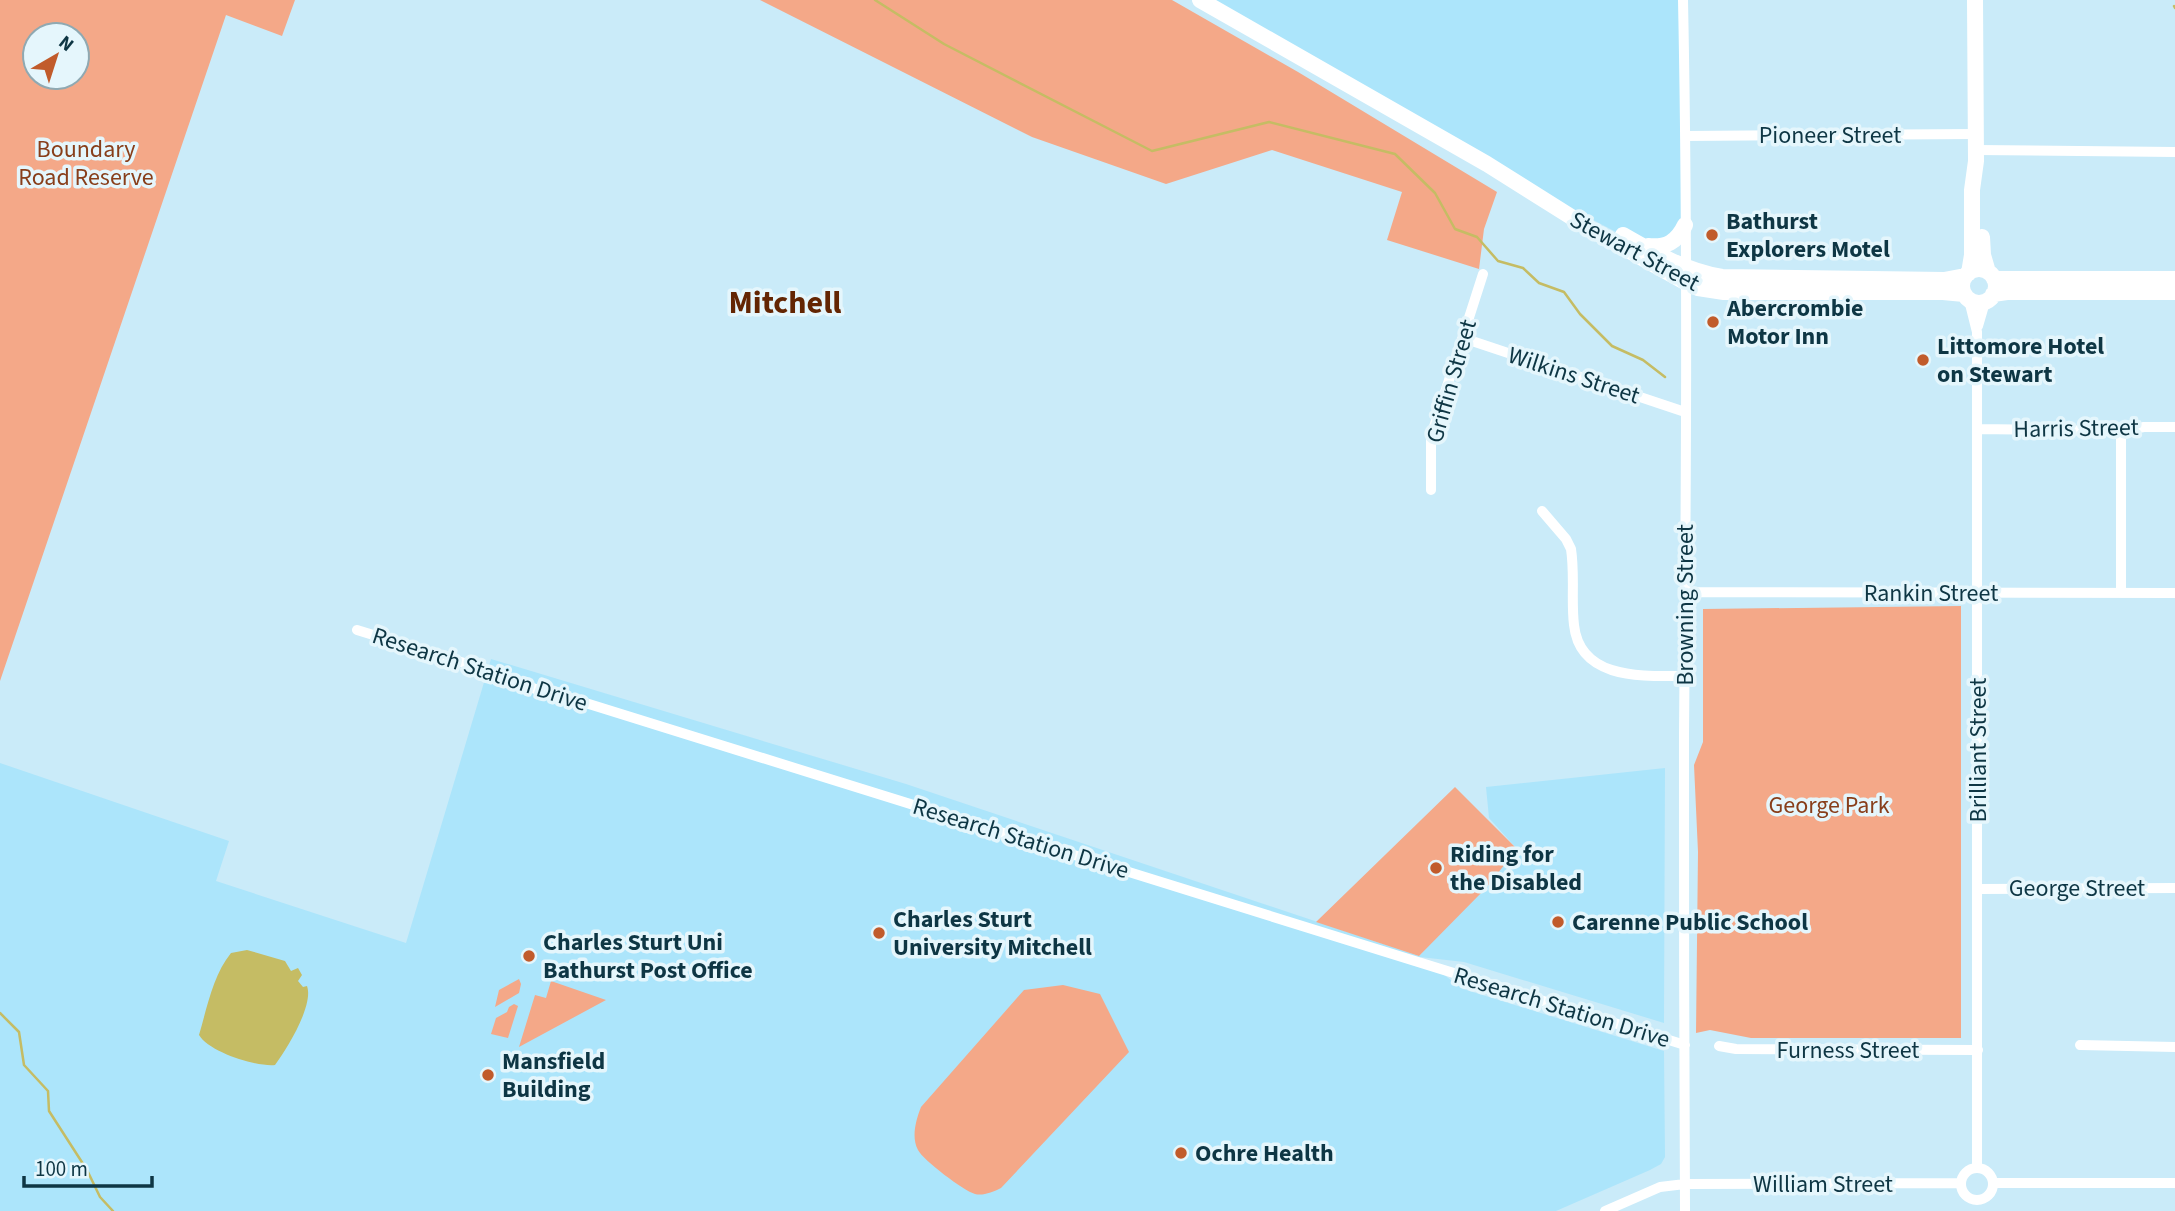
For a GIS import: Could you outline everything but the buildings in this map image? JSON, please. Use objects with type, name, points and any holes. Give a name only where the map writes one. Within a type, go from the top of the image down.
[{"type":"highway","name":"Stewart Street","points":[[1200,0],[1487,164],[1635,242],[1684,274],[1698,288],[1724,292],[1943,292],[2175,279]]},
{"type":"highway","name":"Brilliant Street","points":[[1975,0],[1976,148],[1972,190],[1972,255],[1962,286],[1982,290],[1982,190],[1976,148]]},
{"type":"highway","name":"Stewart Street","points":[[1487,164],[1592,230],[1684,274],[1738,278],[1944,280],[1978,269],[1982,290]]},
{"type":"highway","points":[[1635,242],[1665,246],[1678,237],[1685,225]]},
{"type":"highway","name":"Stewart Street","points":[[1982,290],[2175,292]]},
{"type":"street","name":"Browning Street","points":[[1683,0],[1687,592],[1685,1211]]},
{"type":"street","name":"Pioneer Street","points":[[1686,136],[1976,148],[2175,152]]},
{"type":"street","name":"Griffin Street","points":[[1431,490],[1431,436],[1483,274]]},
{"type":"street","name":"Brilliant Street","points":[[1977,1168],[1977,332],[1982,290]]},
{"type":"street","name":"Wilkins Street","points":[[1463,338],[1685,412]]},
{"type":"street","name":"Harris Street","points":[[1978,429],[2121,431],[2144,426],[2175,427]]},
{"type":"street","points":[[2121,431],[2121,593]]},
{"type":"street","points":[[1542,511],[1571,549],[1574,630],[1584,650],[1603,667],[1615,673],[1685,677]]},
{"type":"street","name":"Rankin Street","points":[[1687,592],[2175,593]]},
{"type":"street","name":"Research Station Drive","points":[[357,630],[487,670],[543,692],[573,699],[1685,1045]]},
{"type":"street","name":"George Street","points":[[1978,889],[2175,888]]},
{"type":"street","points":[[2080,1045],[2175,1047]]},
{"type":"street","name":"Furness Street","points":[[1719,1046],[1736,1049],[1978,1050]]},
{"type":"street","points":[[1977,1168],[1988,1172],[1993,1183],[1989,1195],[1978,1205],[1966,1195],[1961,1183],[1966,1173],[1977,1168]]},
{"type":"street","name":"William Street","points":[[1605,1211],[1651,1190],[1685,1184],[1961,1183]]},
{"type":"street","points":[[1993,1183],[2175,1183]]},
{"type":"shaded area","points":[[1203,0],[1683,0],[1685,225],[1678,237],[1635,242],[1487,164]]},
{"type":"shaded area","name":"Charles Sturt University Mitchell","points":[[491,659],[906,784],[1419,956],[1517,849],[1489,818],[1486,787],[1665,768],[1664,1023],[1464,962],[1420,957],[1463,989],[1664,1051],[1665,1157],[1661,1164],[1650,1170],[1556,1211],[0,1211],[0,763],[229,841],[216,881],[406,943]]},
{"type":"shaded area","points":[[247,950],[285,961],[291,971],[298,968],[302,975],[298,981],[303,987],[307,986],[307,1004],[303,1015],[275,1065],[257,1064],[234,1057],[212,1047],[199,1035],[211,992],[225,962],[231,953]]},
{"type":"green space","name":"Boundary Road Reserve","points":[[0,0],[295,0],[282,36],[226,15],[0,681]]},
{"type":"green space","points":[[760,0],[1172,0],[1497,192],[1484,229],[1479,269],[1387,240],[1402,192],[1272,150],[1166,184],[1032,137]]},
{"type":"green space","name":"George Park","points":[[1961,606],[1961,1038],[1751,1038],[1710,1030],[1696,1033],[1698,852],[1694,765],[1703,742],[1703,609]]},
{"type":"green space","name":"Riding for the Disabled","points":[[1455,787],[1517,849],[1486,888],[1419,956],[1316,922]]},
{"type":"green space","points":[[519,979],[519,993],[495,1007],[499,990]]},
{"type":"green space","points":[[551,981],[606,1000],[519,1047],[535,995],[546,998]]},
{"type":"green space","points":[[1063,985],[1100,994],[1129,1052],[1001,1188],[981,1194],[970,1192],[935,1168],[918,1150],[915,1134],[921,1107],[1024,990]]},
{"type":"green space","points":[[514,1004],[518,1006],[508,1038],[491,1034],[496,1018]]},
{"type":"waterway","points":[[875,0],[944,44],[1152,151],[1269,122],[1395,154],[1435,193],[1455,229],[1477,237],[1498,261],[1523,268],[1539,283],[1564,292],[1580,314],[1612,346],[1643,360],[1665,377]]},
{"type":"waterway","points":[[0,1013],[19,1032],[24,1065],[48,1091],[49,1111],[87,1170],[100,1197],[113,1211]]},
{"type":"place","name":"Bathurst Explorers Motel","points":[[1712,235]]},
{"type":"place","name":"Abercrombie Motor Inn","points":[[1713,322]]},
{"type":"place","name":"Littomore Hotel on Stewart","points":[[1923,360]]},
{"type":"place","name":"Riding for the Disabled","points":[[1436,868]]},
{"type":"place","name":"Carenne Public School","points":[[1558,922]]},
{"type":"place","name":"Charles Sturt University Mitchell","points":[[879,933]]},
{"type":"place","name":"Charles Sturt Uni Bathurst Post Office","points":[[529,956]]},
{"type":"place","name":"Mansfield Building","points":[[488,1075]]},
{"type":"place","name":"Ochre Health","points":[[1181,1153]]},
{"type":"district","name":"Mitchell","points":[[785,302]]}]
